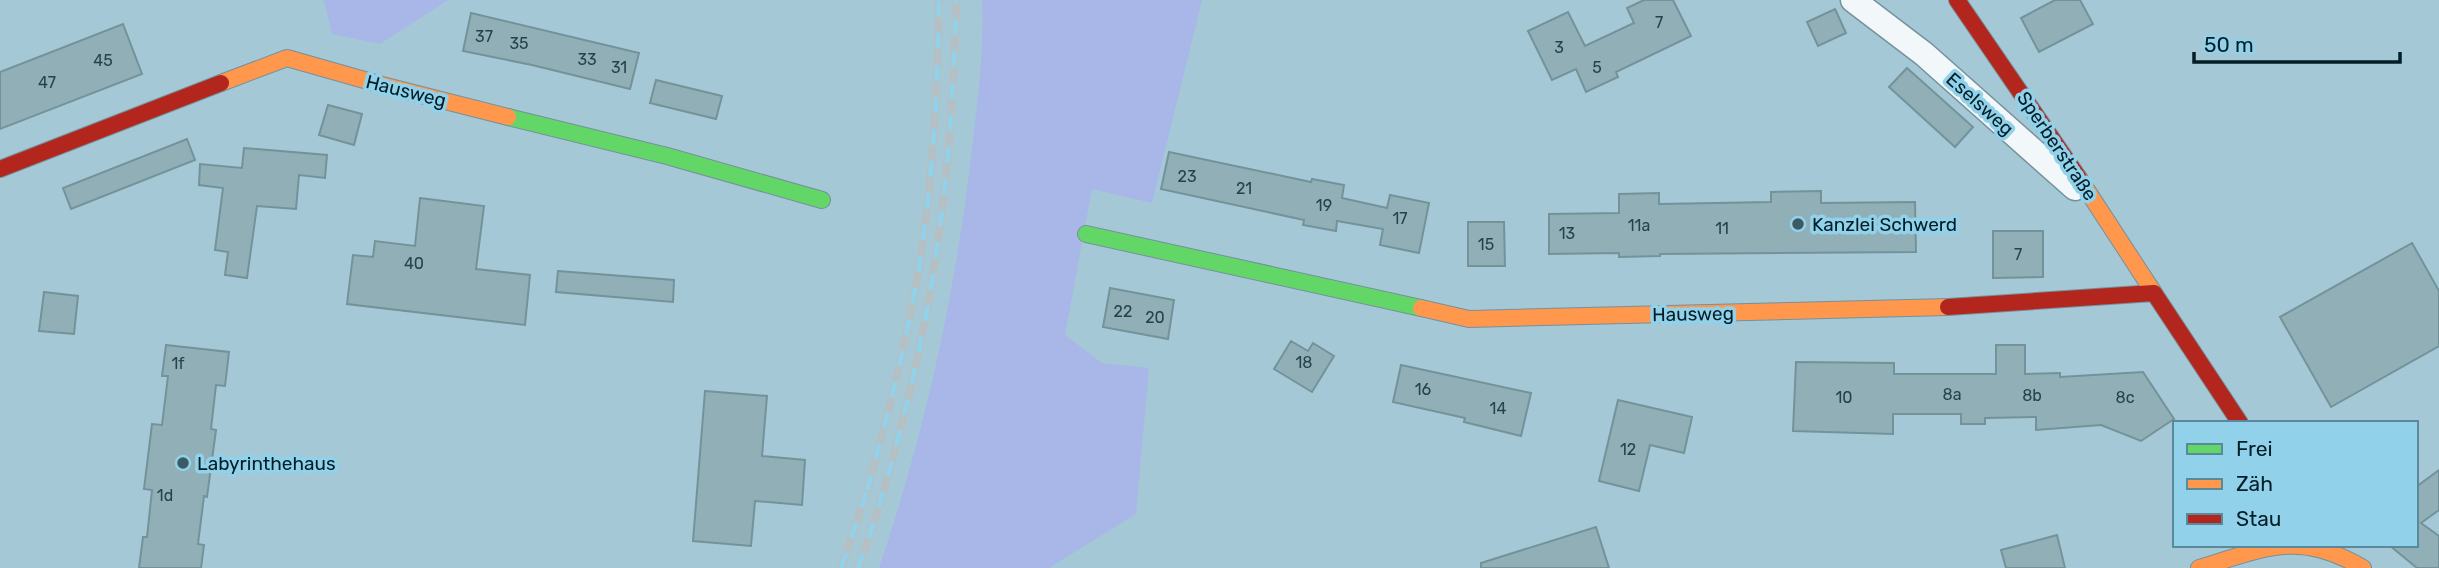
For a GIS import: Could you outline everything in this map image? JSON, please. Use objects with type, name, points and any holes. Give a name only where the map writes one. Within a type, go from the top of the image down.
[{"type":"street","name":"Eselsweg","points":[[1853,0],[1924,54],[2104,214]]},
{"type":"street","name":"Sperberstraße","points":[[1957,0],[2104,214],[2154,293]]},
{"type":"street","name":"Hausweg","points":[[0,169],[287,58],[382,85],[667,156],[822,200]]},
{"type":"street","name":"Hausweg","points":[[1086,234],[1469,319],[1918,309],[2154,293]]},
{"type":"street","points":[[2154,293],[2238,421]]},
{"type":"street","points":[[2199,568],[2281,547]]},
{"type":"street","points":[[2316,547],[2364,568]]},
{"type":"shaded area","points":[[324,0],[448,0],[380,44],[332,34]]},
{"type":"shaded area","points":[[982,0],[1202,0],[1152,203],[1092,189],[1065,335],[1102,363],[1149,368],[1136,514],[1049,568],[879,568],[911,465],[948,308],[976,111]]},
{"type":"building","points":[[1644,0],[1673,0],[1691,36],[1616,72],[1618,77],[1586,92],[1576,69],[1552,80],[1528,31],[1568,12],[1585,46],[1634,23],[1627,8]]},
{"type":"building","points":[[2055,0],[2080,0],[2093,24],[2039,52],[2021,18]]},
{"type":"building","points":[[1835,9],[1846,33],[1818,46],[1807,22]]},
{"type":"building","points":[[471,13],[639,53],[630,89],[463,51]]},
{"type":"building","points":[[123,24],[142,74],[0,129],[0,72]]},
{"type":"building","points":[[1907,68],[1973,127],[1955,147],[1889,87]]},
{"type":"building","points":[[656,80],[722,96],[716,119],[650,103]]},
{"type":"building","points":[[328,105],[362,114],[354,145],[319,135]]},
{"type":"building","points":[[187,139],[195,160],[71,209],[63,188]]},
{"type":"building","points":[[244,148],[327,155],[325,178],[299,175],[296,209],[257,206],[247,278],[225,275],[228,252],[215,250],[223,188],[199,185],[200,164],[242,168]]},
{"type":"building","points":[[1169,152],[1311,182],[1312,179],[1344,185],[1342,198],[1387,208],[1390,195],[1429,203],[1419,253],[1380,245],[1383,229],[1337,221],[1336,231],[1303,225],[1304,220],[1161,189]]},
{"type":"building","points":[[1821,191],[1821,203],[1915,202],[1916,252],[1660,254],[1619,257],[1619,253],[1549,254],[1549,214],[1619,213],[1619,194],[1659,193],[1659,204],[1771,202],[1771,192]]},
{"type":"building","points":[[420,198],[484,206],[476,269],[530,275],[525,325],[347,304],[353,255],[373,257],[375,241],[415,246]]},
{"type":"building","points":[[1468,222],[1504,222],[1505,266],[1468,266]]},
{"type":"building","points":[[1993,231],[2043,231],[2043,277],[1993,278]]},
{"type":"building","points":[[2412,243],[2439,291],[2439,346],[2331,407],[2280,317]]},
{"type":"building","points":[[558,271],[674,280],[673,302],[556,292]]},
{"type":"building","points":[[1110,288],[1174,300],[1168,339],[1103,327]]},
{"type":"building","points":[[44,292],[78,296],[74,334],[39,331]]},
{"type":"building","points":[[1291,341],[1308,351],[1313,343],[1334,356],[1312,392],[1274,369]]},
{"type":"building","points":[[166,345],[229,352],[225,386],[216,385],[211,429],[216,430],[198,544],[204,545],[201,568],[139,568],[143,537],[147,537],[152,490],[144,489],[152,424],[162,425],[168,376],[162,376]]},
{"type":"building","points":[[1996,345],[2025,345],[2025,374],[2060,373],[2060,377],[2143,372],[2174,419],[2141,441],[2101,425],[2036,430],[2036,417],[1985,418],[1985,424],[1961,424],[1961,414],[1893,414],[1893,434],[1793,431],[1796,362],[1894,363],[1894,374],[1996,374]]},
{"type":"building","points":[[1401,365],[1531,393],[1521,436],[1464,422],[1465,418],[1393,402]]},
{"type":"building","points":[[705,391],[767,396],[762,456],[805,460],[802,505],[755,501],[751,546],[693,541]]},
{"type":"building","points":[[1618,400],[1692,417],[1684,453],[1650,445],[1639,491],[1599,481]]},
{"type":"building","points":[[2439,470],[2439,510],[2421,523],[2439,536],[2439,568],[2417,568],[2391,547],[2418,547],[2418,486]]},
{"type":"building","points":[[1596,527],[1609,568],[1481,568],[1481,563]]},
{"type":"building","points":[[2057,535],[2065,568],[2006,568],[2001,550]]},
{"type":"railway","points":[[867,490],[897,376],[920,261],[934,131],[939,0]]},
{"type":"railway","points":[[858,568],[896,446],[932,280],[947,170],[956,0]]},
{"type":"railway","points":[[841,568],[870,482]]},
{"type":"traffic: fast","points":[[508,117],[667,156],[822,200]]},
{"type":"traffic: fast","points":[[1086,234],[1421,308]]},
{"type":"traffic: slow","points":[[221,83],[287,58],[508,117]]},
{"type":"traffic: slow","points":[[2079,178],[2154,293]]},
{"type":"traffic: slow","points":[[1421,308],[1469,319],[1948,307]]},
{"type":"traffic: slow","points":[[2199,568],[2276,547]]},
{"type":"traffic: slow","points":[[2307,547],[2340,556],[2363,568]]},
{"type":"traffic: jam","points":[[1957,0],[2079,178]]},
{"type":"traffic: jam","points":[[0,169],[221,83]]},
{"type":"traffic: jam","points":[[1948,307],[2154,293],[2239,421]]},
{"type":"place","name":"Kanzlei Schwerd","points":[[1798,224]]},
{"type":"place","name":"Labyrinthehaus","points":[[183,463]]}]
